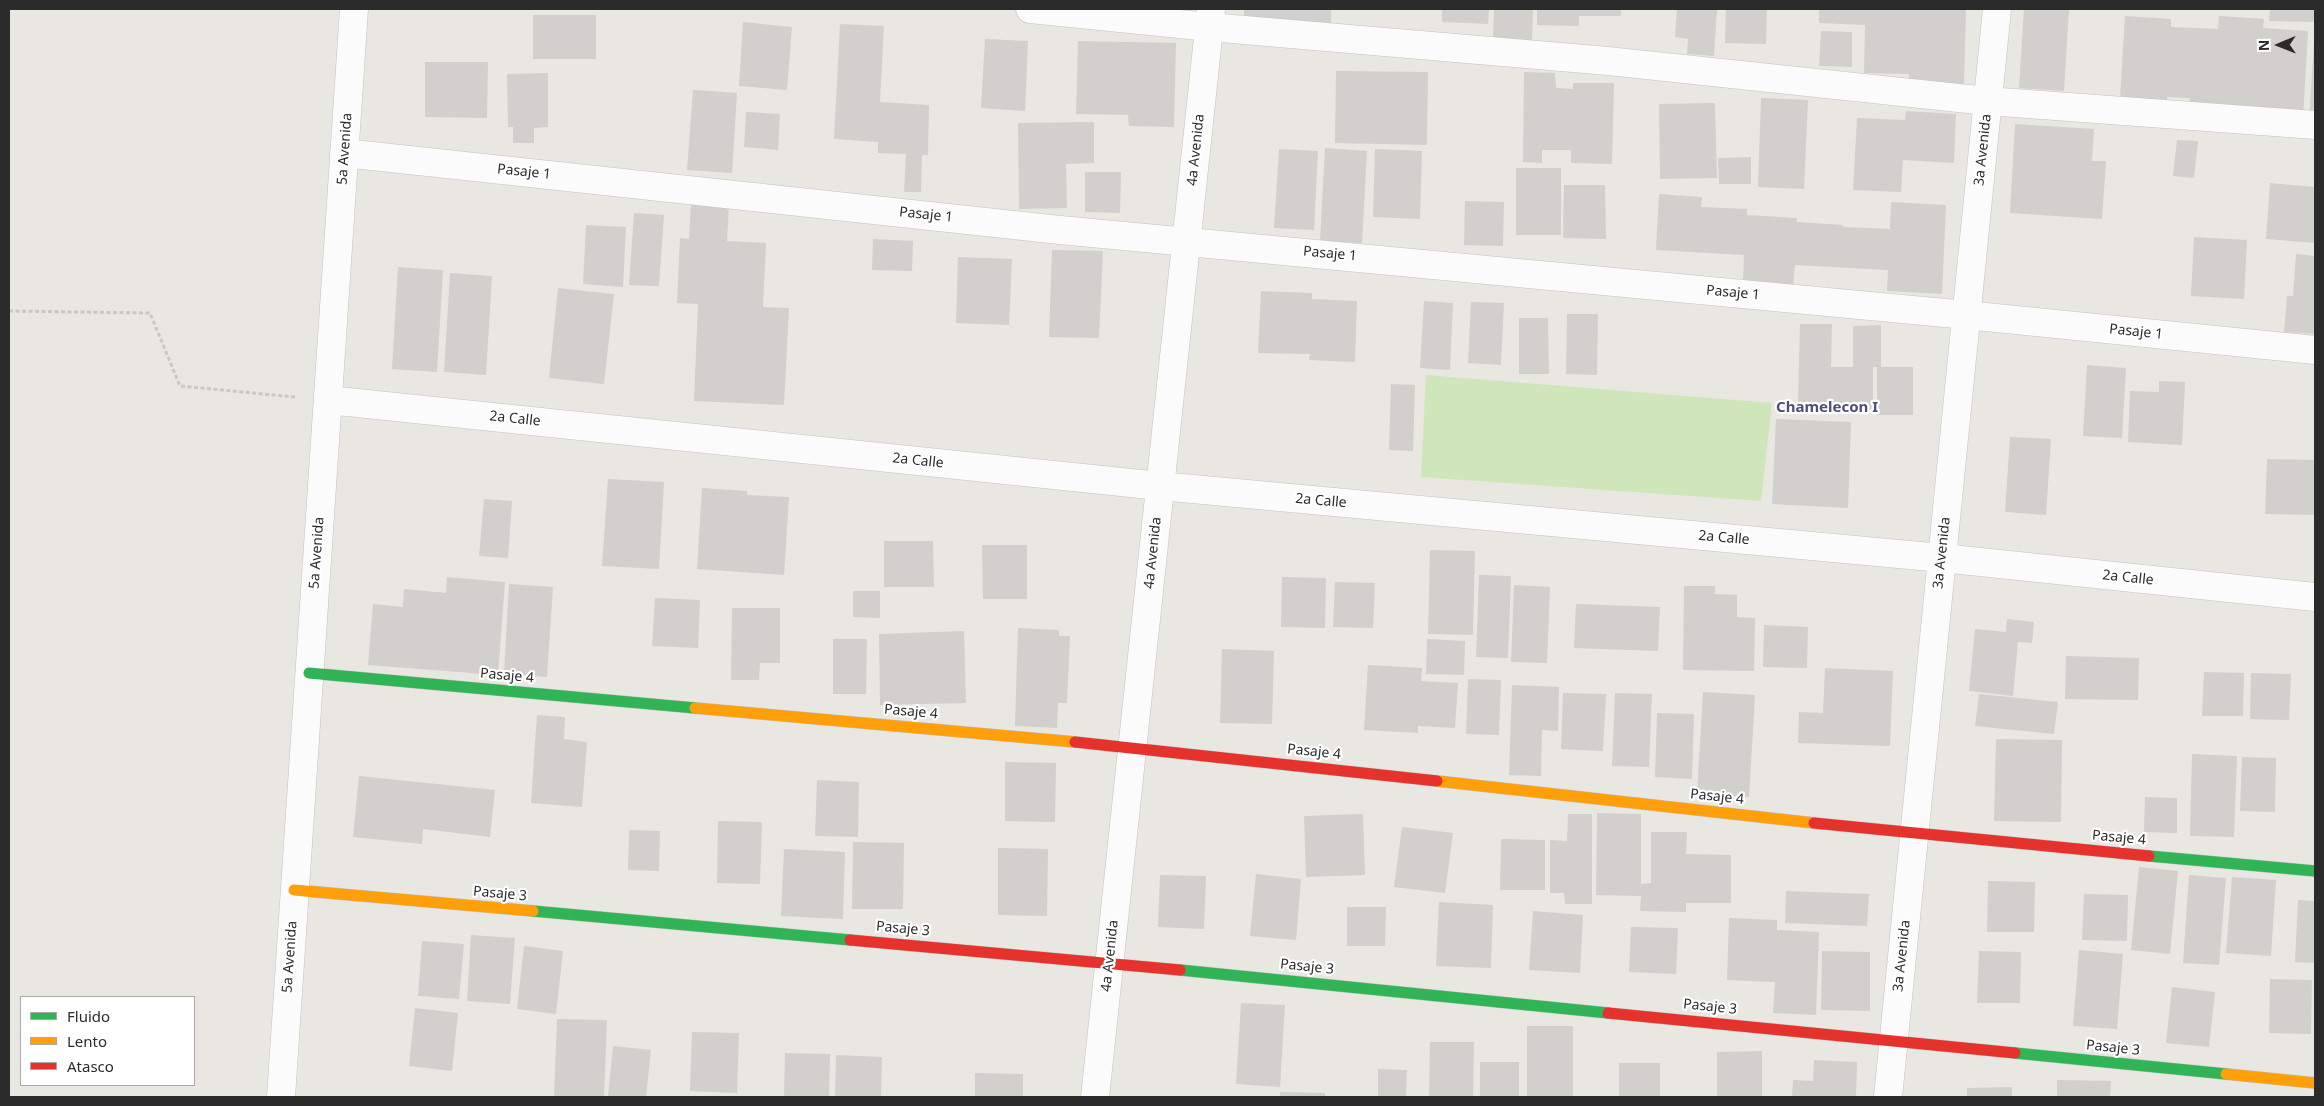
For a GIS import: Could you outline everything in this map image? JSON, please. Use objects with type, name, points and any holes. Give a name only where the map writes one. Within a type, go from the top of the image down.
[{"type":"street","name":"5a Avenida","points":[[280,1097],[354,9]]},
{"type":"street","points":[[1030,9],[1210,18],[1987,101],[2315,125]]},
{"type":"street","name":"3a Avenida","points":[[1888,1097],[1997,9]]},
{"type":"street","name":"4a Avenida","points":[[1095,1097],[1210,18]]},
{"type":"street","name":"Pasaje 1","points":[[344,153],[1060,230],[1187,240],[2315,350]]},
{"type":"street","name":"2a Calle","points":[[328,400],[1160,486],[1942,558],[2315,597]]},
{"type":"street","name":"Pasaje 4","points":[[309,673],[1132,747],[1914,834],[2315,871]]},
{"type":"street","name":"Pasaje 3","points":[[294,890],[1110,962],[2315,1083]]},
{"type":"path","points":[[9,311],[150,313],[180,386],[328,400]]},
{"type":"green space","points":[[1426,375],[1772,403],[1761,501],[1421,477]]},
{"type":"building","points":[[1244,9],[1331,9],[1331,23],[1244,18]]},
{"type":"building","points":[[1442,9],[1489,9],[1488,24],[1442,22]]},
{"type":"building","points":[[1494,9],[1533,9],[1532,41],[1493,39]]},
{"type":"building","points":[[1537,9],[1621,9],[1621,16],[1579,16],[1579,26],[1537,25]]},
{"type":"building","points":[[1677,9],[1717,9],[1714,56],[1687,54],[1688,39],[1675,37]]},
{"type":"building","points":[[1726,9],[1767,9],[1766,44],[1725,43]]},
{"type":"building","points":[[1819,9],[1966,9],[1964,84],[1909,83],[1909,74],[1864,73],[1865,25],[1819,23]]},
{"type":"building","points":[[2024,9],[2069,9],[2064,91],[2019,88]]},
{"type":"building","points":[[2270,9],[2315,9],[2315,22],[2269,21]]},
{"type":"building","points":[[533,15],[596,15],[596,59],[533,59]]},
{"type":"building","points":[[2125,16],[2171,19],[2171,27],[2218,29],[2219,16],[2264,19],[2263,28],[2308,31],[2303,117],[2189,106],[2190,98],[2167,97],[2167,100],[2120,98]]},
{"type":"building","points":[[743,22],[792,27],[787,90],[739,86]]},
{"type":"building","points":[[840,24],[884,26],[880,102],[929,105],[928,155],[922,155],[921,192],[904,192],[906,154],[878,153],[878,142],[834,139]]},
{"type":"building","points":[[1821,31],[1852,32],[1852,67],[1819,66]]},
{"type":"building","points":[[985,39],[1028,41],[1025,111],[981,108]]},
{"type":"building","points":[[1078,41],[1176,43],[1174,127],[1129,126],[1128,115],[1076,114]]},
{"type":"building","points":[[2314,42],[2315,120],[2309,120]]},
{"type":"building","points":[[425,62],[488,62],[487,118],[425,117]]},
{"type":"building","points":[[1336,71],[1428,72],[1427,145],[1335,143]]},
{"type":"building","points":[[1524,72],[1555,73],[1556,88],[1573,89],[1573,83],[1614,83],[1612,164],[1571,163],[1571,150],[1542,150],[1542,163],[1523,162]]},
{"type":"building","points":[[548,73],[548,127],[534,128],[534,143],[513,143],[513,127],[508,127],[507,74]]},
{"type":"building","points":[[693,90],[737,93],[732,173],[687,170]]},
{"type":"building","points":[[1761,98],[1808,100],[1804,189],[1758,187]]},
{"type":"building","points":[[1715,103],[1717,178],[1660,179],[1659,104]]},
{"type":"building","points":[[1906,111],[1956,114],[1954,163],[1903,160],[1901,192],[1853,190],[1857,118],[1905,120]]},
{"type":"building","points":[[746,112],[780,114],[778,150],[744,147]]},
{"type":"building","points":[[1094,122],[1094,163],[1066,164],[1067,208],[1019,209],[1018,123]]},
{"type":"building","points":[[2015,124],[2094,129],[2092,161],[2106,161],[2102,219],[2010,213]]},
{"type":"building","points":[[2177,140],[2198,141],[2194,178],[2173,176]]},
{"type":"building","points":[[1325,148],[1367,151],[1362,243],[1320,241]]},
{"type":"building","points":[[1279,149],[1318,151],[1314,230],[1274,228]]},
{"type":"building","points":[[1375,149],[1422,151],[1420,219],[1373,217]]},
{"type":"building","points":[[1751,157],[1751,184],[1719,184],[1718,158]]},
{"type":"building","points":[[1516,168],[1561,168],[1561,235],[1516,235]]},
{"type":"building","points":[[1085,172],[1121,172],[1120,213],[1085,212]]},
{"type":"building","points":[[2270,183],[2315,187],[2315,243],[2266,239]]},
{"type":"building","points":[[1564,185],[1605,185],[1606,239],[1563,238]]},
{"type":"building","points":[[1659,194],[1702,197],[1701,207],[1747,209],[1747,215],[1797,218],[1797,222],[1843,225],[1843,227],[1890,229],[1891,202],[1946,205],[1942,294],[1887,291],[1888,270],[1795,265],[1793,286],[1743,283],[1744,255],[1656,250]]},
{"type":"building","points":[[1465,201],[1504,202],[1503,246],[1464,245]]},
{"type":"building","points":[[691,203],[729,205],[727,241],[766,243],[763,307],[789,308],[784,405],[694,401],[698,304],[677,303],[680,238],[689,239]]},
{"type":"building","points":[[634,213],[664,215],[659,286],[629,285]]},
{"type":"building","points":[[586,225],[626,227],[623,287],[583,284]]},
{"type":"building","points":[[2194,237],[2247,240],[2244,299],[2191,296]]},
{"type":"building","points":[[873,239],[913,241],[912,271],[872,270]]},
{"type":"building","points":[[1052,250],[1103,251],[1099,338],[1049,337]]},
{"type":"building","points":[[2296,254],[2315,256],[2315,334],[2284,332],[2287,296],[2293,296]]},
{"type":"building","points":[[958,257],[1012,259],[1009,325],[956,323]]},
{"type":"building","points":[[398,267],[443,270],[437,372],[392,369]]},
{"type":"building","points":[[450,273],[492,276],[486,375],[444,372]]},
{"type":"building","points":[[558,288],[614,294],[604,384],[549,378]]},
{"type":"building","points":[[1261,291],[1312,293],[1312,299],[1357,301],[1355,362],[1309,360],[1310,354],[1258,353]]},
{"type":"building","points":[[1424,301],[1453,303],[1450,370],[1420,368]]},
{"type":"building","points":[[1471,302],[1504,303],[1501,365],[1468,363]]},
{"type":"building","points":[[1567,314],[1598,314],[1597,375],[1566,374]]},
{"type":"building","points":[[1519,318],[1548,318],[1549,374],[1519,374]]},
{"type":"building","points":[[1800,324],[1832,324],[1831,367],[1853,367],[1853,326],[1881,325],[1881,367],[1913,367],[1913,415],[1877,415],[1877,367],[1873,367],[1873,410],[1831,410],[1831,405],[1798,405]]},
{"type":"building","points":[[2087,365],[2126,368],[2122,438],[2083,436]]},
{"type":"building","points":[[2159,381],[2185,382],[2182,445],[2128,442],[2130,391],[2159,392]]},
{"type":"building","points":[[1391,384],[1415,385],[1413,451],[1389,450]]},
{"type":"building","points":[[1776,419],[1851,422],[1848,508],[1772,504]]},
{"type":"building","points":[[2010,437],[2051,439],[2046,515],[2005,512]]},
{"type":"building","points":[[2267,459],[2315,460],[2315,515],[2265,514]]},
{"type":"building","points":[[608,479],[664,482],[659,569],[602,566]]},
{"type":"building","points":[[702,488],[747,491],[747,495],[789,497],[784,575],[697,569]]},
{"type":"building","points":[[484,499],[512,501],[508,558],[479,556]]},
{"type":"building","points":[[884,541],[933,541],[934,587],[884,587]]},
{"type":"building","points":[[982,545],[1027,545],[1027,599],[983,599]]},
{"type":"building","points":[[1430,550],[1475,551],[1473,635],[1428,634]]},
{"type":"building","points":[[1479,575],[1511,576],[1508,658],[1476,657]]},
{"type":"building","points":[[447,577],[505,582],[498,675],[368,665],[373,604],[403,607],[404,589],[446,593]]},
{"type":"building","points":[[1282,577],[1326,578],[1325,628],[1281,627]]},
{"type":"building","points":[[1335,582],[1375,583],[1373,628],[1333,627]]},
{"type":"building","points":[[509,584],[553,587],[547,677],[504,674]]},
{"type":"building","points":[[1514,585],[1550,587],[1547,663],[1511,662]]},
{"type":"building","points":[[1684,586],[1715,586],[1715,594],[1737,595],[1737,617],[1755,618],[1754,671],[1683,670]]},
{"type":"building","points":[[853,591],[880,591],[880,618],[853,617]]},
{"type":"building","points":[[655,598],[700,600],[698,648],[652,646]]},
{"type":"building","points":[[1576,604],[1660,607],[1658,651],[1574,648]]},
{"type":"building","points":[[732,608],[780,608],[780,663],[760,663],[759,680],[731,680]]},
{"type":"building","points":[[2007,619],[2034,622],[2032,643],[2018,642],[2013,696],[1969,691],[1975,629],[2006,632]]},
{"type":"building","points":[[1764,625],[1808,627],[1807,668],[1763,667]]},
{"type":"building","points":[[1018,628],[1059,630],[1059,636],[1070,636],[1067,703],[1058,703],[1057,728],[1015,726]]},
{"type":"building","points":[[964,631],[966,703],[880,705],[879,634]]},
{"type":"building","points":[[833,639],[867,639],[866,694],[833,694]]},
{"type":"building","points":[[1427,639],[1465,641],[1464,675],[1426,674]]},
{"type":"building","points":[[1222,649],[1274,651],[1272,724],[1220,723]]},
{"type":"building","points":[[2066,656],[2139,658],[2138,700],[2065,699]]},
{"type":"building","points":[[1368,665],[1422,668],[1421,681],[1458,683],[1455,728],[1418,726],[1418,733],[1364,730]]},
{"type":"building","points":[[1825,668],[1893,671],[1890,746],[1798,743],[1799,712],[1823,713]]},
{"type":"building","points":[[2204,672],[2244,673],[2243,716],[2202,716]]},
{"type":"building","points":[[2251,673],[2291,674],[2289,720],[2250,719]]},
{"type":"building","points":[[1468,679],[1501,680],[1499,735],[1466,734]]},
{"type":"building","points":[[1512,685],[1559,687],[1558,731],[1542,730],[1541,776],[1509,775]]},
{"type":"building","points":[[1703,692],[1755,695],[1749,797],[1697,794]]},
{"type":"building","points":[[1563,693],[1606,694],[1603,751],[1561,749]]},
{"type":"building","points":[[1615,693],[1652,694],[1649,767],[1612,766]]},
{"type":"building","points":[[1979,694],[2058,702],[2054,734],[1975,726]]},
{"type":"building","points":[[1657,713],[1694,714],[1692,779],[1655,777]]},
{"type":"building","points":[[537,715],[565,717],[564,739],[587,742],[582,807],[531,803]]},
{"type":"building","points":[[1996,739],[2062,740],[2061,822],[1994,821]]},
{"type":"building","points":[[2192,754],[2237,756],[2234,837],[2190,836]]},
{"type":"building","points":[[2242,757],[2276,758],[2275,812],[2240,811]]},
{"type":"building","points":[[1005,762],[1056,763],[1055,822],[1005,821]]},
{"type":"building","points":[[359,776],[495,790],[490,837],[423,829],[422,844],[353,837]]},
{"type":"building","points":[[817,780],[859,782],[858,837],[815,836]]},
{"type":"building","points":[[2145,797],[2177,798],[2177,833],[2144,832]]},
{"type":"building","points":[[1597,813],[1641,814],[1641,884],[1651,883],[1651,832],[1687,832],[1686,854],[1731,855],[1731,903],[1686,903],[1686,912],[1640,911],[1641,896],[1596,895]]},
{"type":"building","points":[[1363,814],[1365,875],[1306,877],[1304,816]]},
{"type":"building","points":[[1568,814],[1592,814],[1592,904],[1565,904],[1564,893],[1550,893],[1550,840],[1567,841]]},
{"type":"building","points":[[718,821],[762,822],[760,884],[717,883]]},
{"type":"building","points":[[1402,827],[1453,833],[1445,893],[1394,887]]},
{"type":"building","points":[[629,830],[660,831],[659,871],[628,870]]},
{"type":"building","points":[[1501,839],[1545,840],[1545,890],[1500,890]]},
{"type":"building","points":[[853,842],[904,843],[903,909],[852,909]]},
{"type":"building","points":[[998,848],[1048,849],[1047,916],[998,915]]},
{"type":"building","points":[[784,849],[845,852],[843,919],[781,916]]},
{"type":"building","points":[[2139,867],[2178,871],[2170,954],[2131,950]]},
{"type":"building","points":[[1256,874],[1301,879],[1296,940],[1250,936]]},
{"type":"building","points":[[1160,875],[1206,876],[1204,929],[1158,927]]},
{"type":"building","points":[[2189,875],[2226,878],[2219,965],[2183,963]]},
{"type":"building","points":[[2232,877],[2276,880],[2271,956],[2226,953]]},
{"type":"building","points":[[1988,881],[2035,882],[2034,932],[1987,932]]},
{"type":"building","points":[[1786,891],[1869,894],[1867,926],[1785,923]]},
{"type":"building","points":[[2084,894],[2128,895],[2127,941],[2082,940]]},
{"type":"building","points":[[2298,900],[2315,901],[2315,963],[2295,962]]},
{"type":"building","points":[[1439,902],[1493,905],[1491,968],[1436,966]]},
{"type":"building","points":[[1347,907],[1386,907],[1385,946],[1347,946]]},
{"type":"building","points":[[1533,911],[1583,915],[1580,973],[1529,970]]},
{"type":"building","points":[[1729,918],[1777,920],[1777,930],[1819,932],[1816,1015],[1773,1013],[1775,982],[1727,980]]},
{"type":"building","points":[[1631,927],[1678,928],[1676,974],[1629,972]]},
{"type":"building","points":[[471,935],[515,938],[510,1004],[467,1001]]},
{"type":"building","points":[[422,941],[464,944],[459,999],[418,996]]},
{"type":"building","points":[[524,946],[563,951],[556,1014],[517,1009]]},
{"type":"building","points":[[2079,950],[2123,954],[2117,1029],[2073,1026]]},
{"type":"building","points":[[1822,951],[1870,952],[1870,1011],[1821,1010]]},
{"type":"building","points":[[1979,951],[2021,952],[2020,1003],[1977,1003]]},
{"type":"building","points":[[2270,979],[2312,980],[2311,1034],[2269,1033]]},
{"type":"building","points":[[2172,987],[2215,992],[2209,1047],[2166,1043]]},
{"type":"building","points":[[1241,1003],[1285,1005],[1280,1087],[1236,1084]]},
{"type":"building","points":[[415,1008],[458,1013],[452,1071],[409,1066]]},
{"type":"building","points":[[557,1019],[607,1020],[604,1097],[554,1097]]},
{"type":"building","points":[[1527,1026],[1573,1026],[1573,1097],[1527,1097]]},
{"type":"building","points":[[692,1032],[739,1033],[737,1093],[690,1091]]},
{"type":"building","points":[[1430,1042],[1474,1042],[1473,1097],[1429,1097]]},
{"type":"building","points":[[613,1046],[651,1050],[646,1097],[608,1097]]},
{"type":"building","points":[[1762,1051],[1762,1097],[1717,1097],[1717,1052]]},
{"type":"building","points":[[785,1053],[830,1054],[829,1097],[784,1097]]},
{"type":"building","points":[[836,1055],[882,1057],[881,1097],[835,1097]]},
{"type":"building","points":[[1814,1060],[1857,1062],[1856,1097],[1792,1097],[1793,1080],[1813,1081]]},
{"type":"building","points":[[1480,1062],[1519,1062],[1519,1097],[1480,1097]]},
{"type":"building","points":[[1619,1063],[1660,1063],[1660,1097],[1619,1097]]},
{"type":"building","points":[[1378,1069],[1407,1070],[1406,1097],[1378,1097]]},
{"type":"building","points":[[975,1073],[1023,1074],[1023,1097],[975,1097]]},
{"type":"building","points":[[2057,1080],[2111,1081],[2110,1097],[2057,1097]]},
{"type":"building","points":[[2012,1087],[2012,1097],[1967,1097],[1967,1088]]},
{"type":"building","points":[[1280,1092],[1325,1093],[1325,1097],[1280,1097]]},
{"type":"traffic: fast","points":[[309,673],[695,708]]},
{"type":"traffic: fast","points":[[2149,856],[2315,871]]},
{"type":"traffic: fast","points":[[533,911],[850,940]]},
{"type":"traffic: fast","points":[[1180,970],[1608,1013]]},
{"type":"traffic: fast","points":[[2015,1053],[2226,1074]]},
{"type":"traffic: slow","points":[[695,708],[1075,742]]},
{"type":"traffic: slow","points":[[1437,781],[1814,823]]},
{"type":"traffic: slow","points":[[294,890],[533,911]]},
{"type":"traffic: slow","points":[[2226,1074],[2315,1083]]},
{"type":"traffic: jam","points":[[1075,742],[1437,781]]},
{"type":"traffic: jam","points":[[1814,823],[2149,856]]},
{"type":"traffic: jam","points":[[850,940],[1180,970]]},
{"type":"traffic: jam","points":[[1608,1013],[2015,1053]]},
{"type":"district","name":"Chamelecon I","points":[[1827,408]]}]
